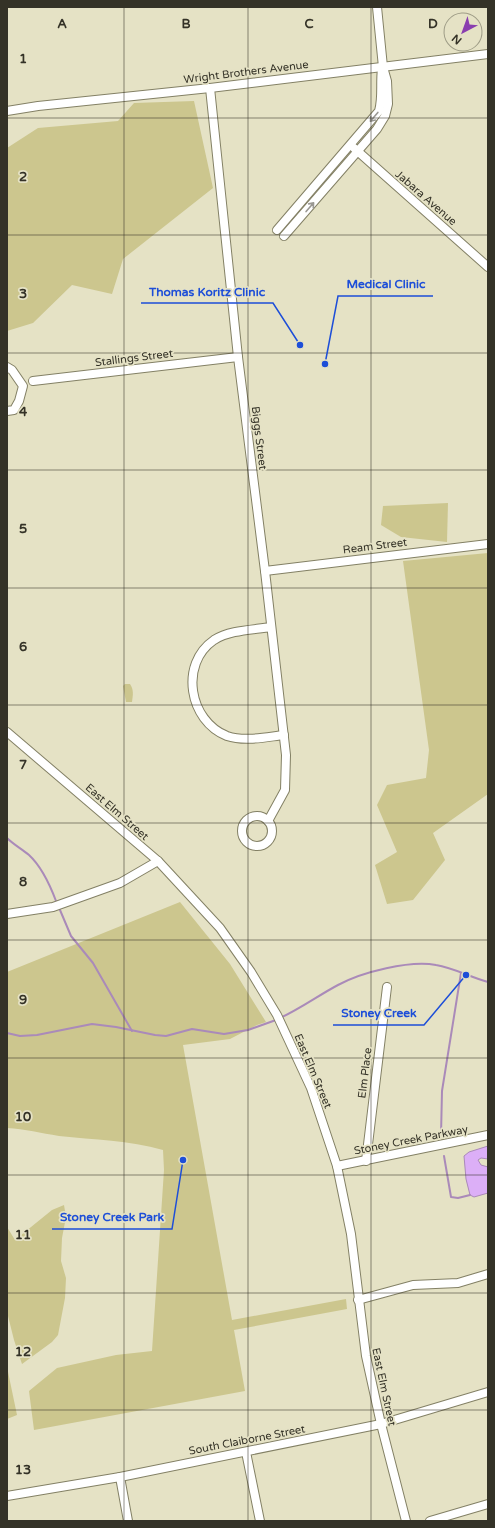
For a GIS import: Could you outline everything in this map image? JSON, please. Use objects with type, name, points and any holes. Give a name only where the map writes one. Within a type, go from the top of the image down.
[{"type":"street","points":[[284,236],[358,152],[377,129],[385,116],[388,104],[388,92],[383,67],[377,7]]},
{"type":"street","name":"Wright Brothers Avenue","points":[[7,111],[38,106],[210,88],[488,54]]},
{"type":"street","points":[[277,230],[379,111],[382,102],[380,81],[383,67]]},
{"type":"street","name":"Biggs Street","points":[[210,88],[238,357],[286,755],[285,790],[268,821]]},
{"type":"street","name":"Jabara Avenue","points":[[350,145],[488,267]]},
{"type":"street","name":"Stallings Street","points":[[33,381],[238,357]]},
{"type":"street","points":[[7,367],[12,370],[23,386],[19,401],[14,410],[7,411]]},
{"type":"street","name":"Ream Street","points":[[265,571],[488,544]]},
{"type":"street","points":[[271,627],[230,633],[214,640],[203,651],[195,666],[192,681],[193,696],[199,712],[211,726],[226,736],[243,739],[284,735]]},
{"type":"street","name":"East Elm Street","points":[[7,732],[158,861],[220,928],[251,972],[277,1015],[311,1088],[337,1166],[351,1234],[366,1356],[380,1424],[406,1521]]},
{"type":"street","points":[[7,914],[54,907],[120,883],[158,861]]},
{"type":"street","name":"Elm Place","points":[[366,1161],[387,987]]},
{"type":"street","name":"Stoney Creek Parkway","points":[[337,1166],[488,1135]]},
{"type":"street","points":[[358,1300],[414,1284],[458,1283],[488,1274]]},
{"type":"street","name":"South Claiborne Street","points":[[7,1496],[120,1477],[380,1424],[488,1392]]},
{"type":"street","points":[[246,1452],[260,1521]]},
{"type":"street","points":[[120,1477],[128,1521]]},
{"type":"street","points":[[430,1521],[488,1504]]},
{"type":"shaded area","points":[[194,101],[213,188],[123,259],[112,294],[72,285],[33,323],[7,331],[7,148],[38,128],[118,121],[134,103]]},
{"type":"shaded area","points":[[448,503],[447,542],[401,537],[381,525],[383,506]]},
{"type":"shaded area","points":[[488,553],[488,794],[433,833],[445,860],[413,900],[387,904],[375,865],[397,852],[377,805],[387,785],[426,778],[429,750],[403,561]]},
{"type":"shaded area","points":[[125,684],[130,684],[132,688],[132,702],[126,702],[123,686]]},
{"type":"shaded area","points":[[180,902],[230,964],[266,1022],[230,1039],[183,1045],[232,1320],[346,1299],[347,1309],[234,1330],[245,1391],[34,1430],[29,1391],[57,1368],[116,1355],[152,1351],[164,1170],[163,1150],[124,1142],[59,1136],[7,1128],[7,972]]},
{"type":"shaded area","points":[[488,1146],[488,1159],[481,1158],[478,1160],[481,1165],[488,1167],[488,1193],[474,1197],[470,1195],[466,1179],[464,1156],[469,1152]]},
{"type":"shaded area","points":[[64,1205],[66,1217],[62,1238],[61,1261],[66,1278],[65,1298],[58,1335],[52,1342],[22,1364],[7,1312],[7,1227],[15,1240],[52,1210]]},
{"type":"shaded area","points":[[7,1367],[17,1415],[7,1419]]},
{"type":"waterway","points":[[7,838],[29,855],[38,865],[56,901]]},
{"type":"waterway","points":[[60,910],[71,936],[93,963],[132,1031]]},
{"type":"waterway","points":[[280,1018],[348,980],[386,968],[413,964],[436,965],[488,982]]},
{"type":"waterway","points":[[441,1135],[442,1091],[461,973]]},
{"type":"waterway","points":[[7,1033],[20,1036],[37,1035],[92,1024],[166,1036],[192,1029],[224,1034],[248,1030],[276,1020]]},
{"type":"waterway","points":[[444,1156],[451,1197],[458,1198],[470,1195]]},
{"type":"place","name":"Thomas Koritz Clinic","points":[[300,345]]},
{"type":"place","name":"Medical Clinic","points":[[325,364]]},
{"type":"place","name":"Stoney Creek","points":[[466,975]]},
{"type":"place","name":"Stoney Creek Park","points":[[183,1160]]}]
